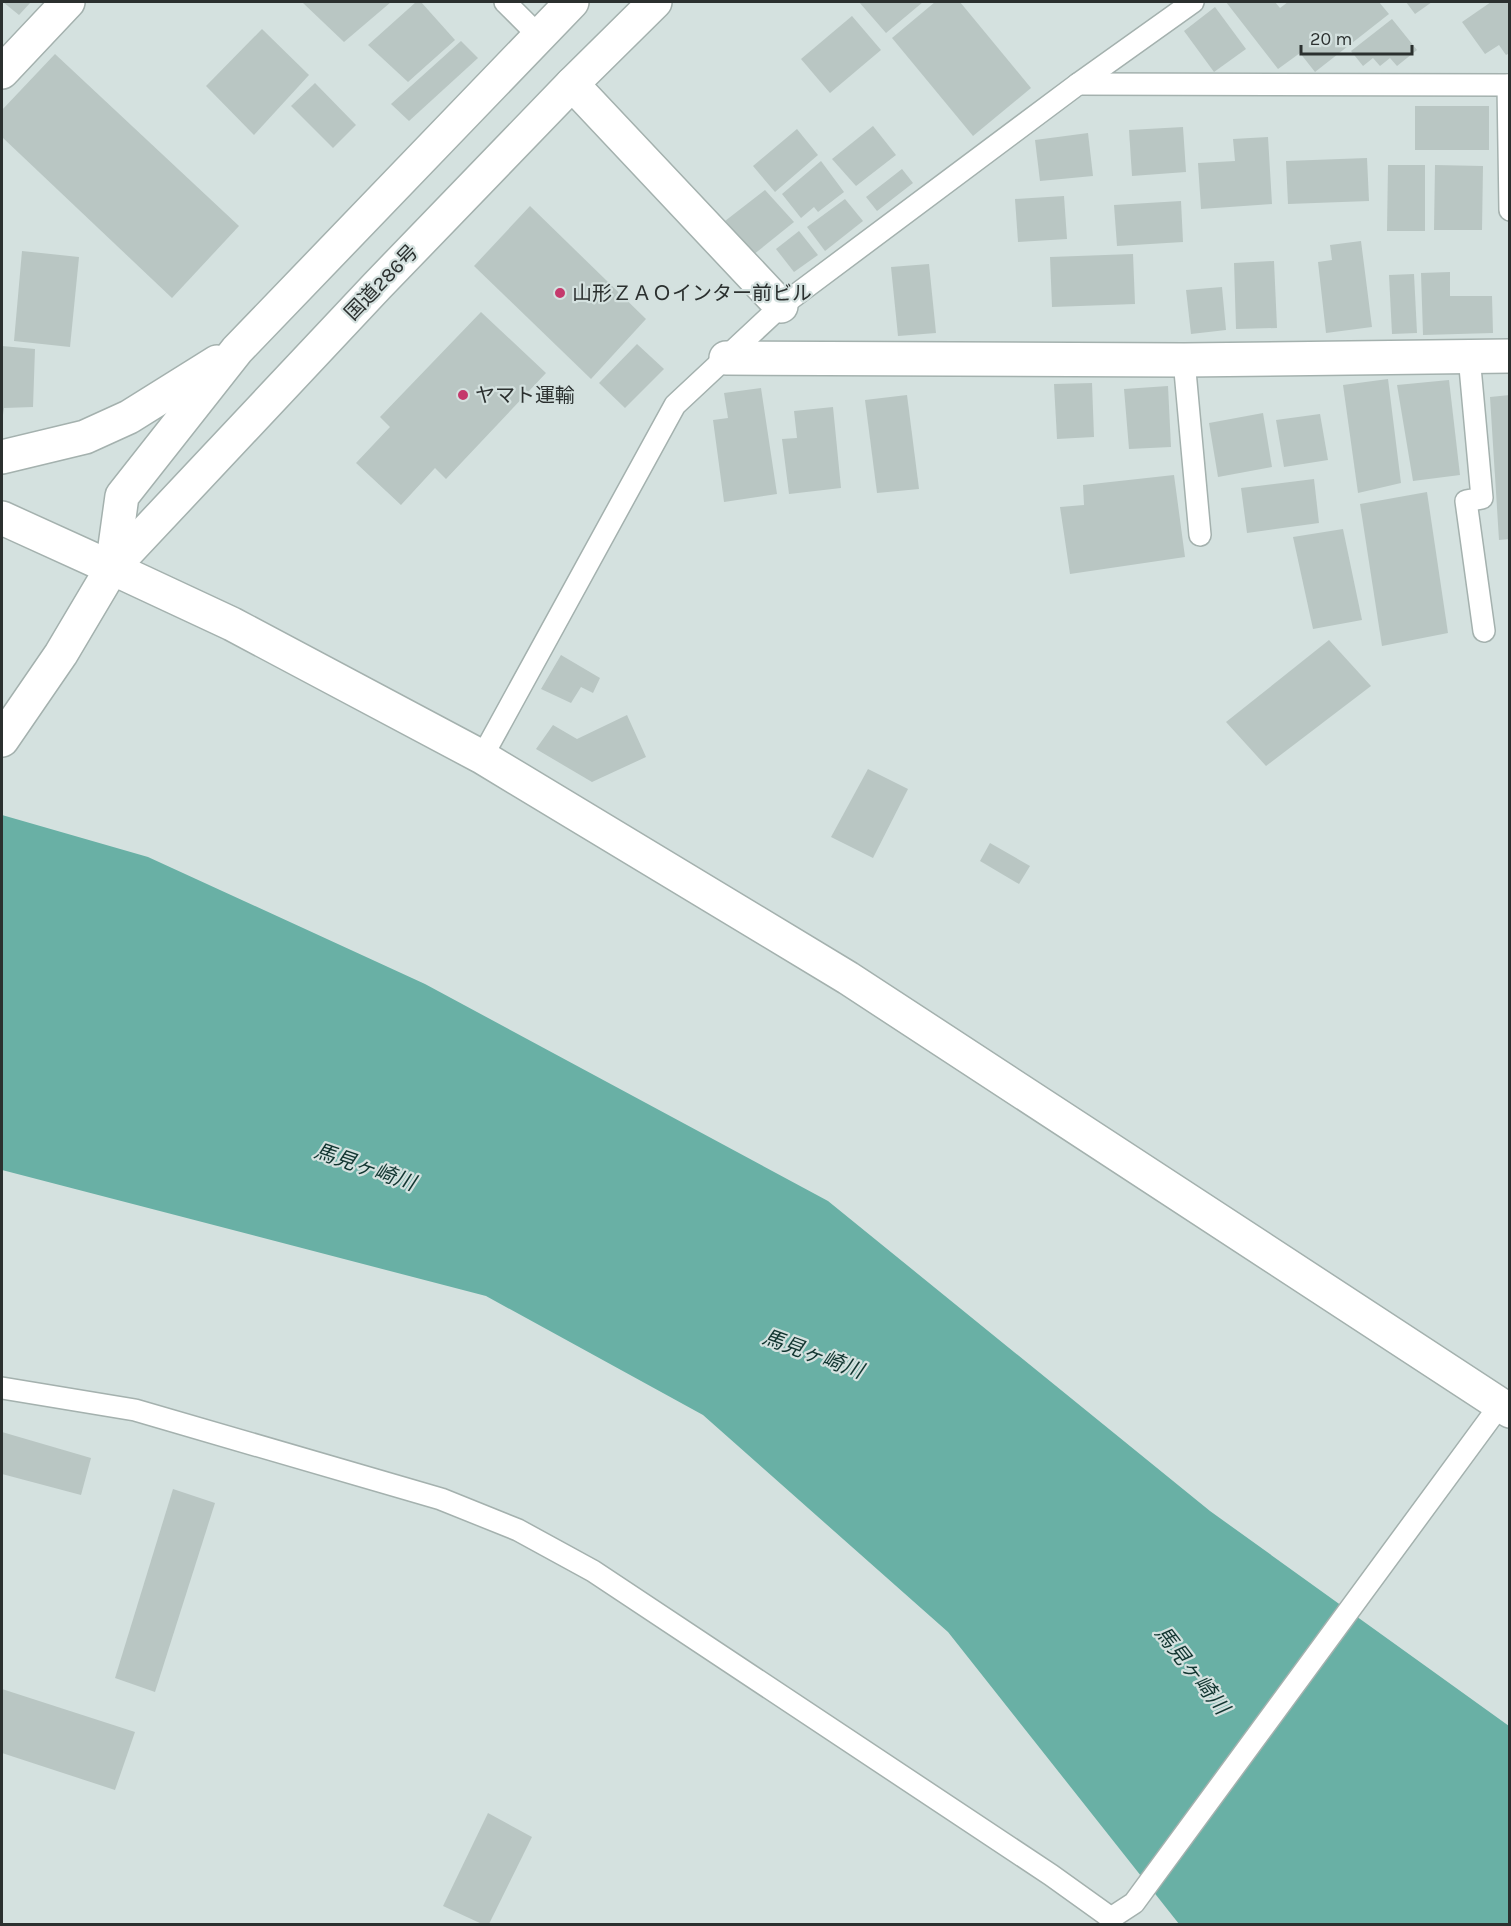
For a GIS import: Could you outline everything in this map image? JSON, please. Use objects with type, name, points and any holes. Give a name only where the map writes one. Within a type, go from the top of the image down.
[{"type":"main road","points":[[2,72],[68,2]]},
{"type":"main road","points":[[2,740],[61,654],[112,568],[122,496],[237,350],[572,2]]},
{"type":"main road","name":"国道286号","points":[[112,568],[377,286],[572,84],[655,2]]},
{"type":"main road","points":[[572,84],[782,306]]},
{"type":"main road","points":[[2,457],[85,437],[129,417],[237,350]]},
{"type":"main road","points":[[726,358],[1184,360],[1509,356]]},
{"type":"main road","points":[[2,518],[232,624],[482,757],[848,978],[1505,1408]]},
{"type":"lane","points":[[505,2],[538,35]]},
{"type":"lane","points":[[482,757],[675,405],[782,306],[1078,84],[1193,2]]},
{"type":"lane","points":[[1078,84],[1509,85],[1509,210]]},
{"type":"lane","points":[[1469,356],[1482,498],[1466,501],[1484,631]]},
{"type":"lane","points":[[1184,360],[1200,536]]},
{"type":"lane","points":[[2,1388],[135,1410],[441,1499],[518,1530],[593,1571],[1042,1869],[1112,1921],[1134,1903],[1505,1408]]},
{"type":"water","name":"馬見ヶ崎川","points":[[2,815],[148,857],[425,984],[828,1201],[1210,1511],[1509,1726],[1509,1924],[1179,1924],[948,1632],[703,1415],[486,1296],[2,1170]]},
{"type":"building","points":[[3,2],[31,2],[19,15]]},
{"type":"building","points":[[302,2],[391,2],[344,42]]},
{"type":"building","points":[[416,2],[421,2],[455,40],[408,82],[368,45]]},
{"type":"building","points":[[859,2],[923,2],[886,33]]},
{"type":"building","points":[[935,2],[960,2],[1031,88],[973,136],[892,38]]},
{"type":"building","points":[[1226,2],[1275,2],[1280,8],[1288,2],[1379,2],[1389,14],[1315,72],[1300,53],[1278,69]]},
{"type":"building","points":[[1406,2],[1432,2],[1415,14]]},
{"type":"building","points":[[1491,2],[1510,2],[1510,53],[1506,55],[1499,45],[1485,54],[1462,22]]},
{"type":"building","points":[[1215,7],[1246,49],[1214,72],[1184,31]]},
{"type":"building","points":[[852,16],[881,50],[830,93],[801,59]]},
{"type":"building","points":[[1392,19],[1417,50],[1397,66],[1390,58],[1380,66],[1373,58],[1363,66],[1351,51]]},
{"type":"building","points":[[262,29],[309,75],[254,135],[206,86]]},
{"type":"building","points":[[461,41],[478,58],[409,121],[391,104]]},
{"type":"building","points":[[55,54],[239,226],[172,298],[2,137],[2,110]]},
{"type":"building","points":[[315,83],[356,125],[333,148],[291,106]]},
{"type":"building","points":[[1415,106],[1489,106],[1489,150],[1415,150]]},
{"type":"building","points":[[873,126],[896,155],[856,186],[832,159]]},
{"type":"building","points":[[1183,127],[1186,172],[1132,176],[1129,130]]},
{"type":"building","points":[[797,129],[818,155],[775,192],[753,166]]},
{"type":"building","points":[[1088,133],[1093,176],[1040,181],[1035,140]]},
{"type":"building","points":[[1268,137],[1272,204],[1201,209],[1198,163],[1235,161],[1233,139]]},
{"type":"building","points":[[1367,158],[1369,201],[1288,204],[1286,161]]},
{"type":"building","points":[[821,161],[844,192],[818,212],[814,207],[801,218],[782,194]]},
{"type":"building","points":[[1388,165],[1425,165],[1425,231],[1387,231]]},
{"type":"building","points":[[1435,165],[1483,166],[1482,230],[1434,230]]},
{"type":"building","points":[[902,169],[913,183],[877,211],[866,197]]},
{"type":"building","points":[[765,190],[794,222],[753,255],[725,221]]},
{"type":"building","points":[[1064,196],[1067,239],[1018,242],[1015,199]]},
{"type":"building","points":[[845,199],[863,221],[825,251],[807,227]]},
{"type":"building","points":[[1181,201],[1183,242],[1117,246],[1114,205]]},
{"type":"building","name":"山形ＺＡＯインター前ビル","points":[[530,206],[646,319],[591,379],[474,266]]},
{"type":"building","points":[[799,231],[818,255],[794,272],[776,249]]},
{"type":"building","points":[[1361,241],[1372,327],[1326,333],[1318,262],[1332,260],[1330,245]]},
{"type":"building","points":[[22,251],[79,257],[70,347],[14,341]]},
{"type":"building","points":[[1133,254],[1135,304],[1052,307],[1050,257]]},
{"type":"building","points":[[1274,261],[1277,328],[1236,329],[1234,263]]},
{"type":"building","points":[[929,264],[936,333],[898,336],[891,267]]},
{"type":"building","points":[[1450,272],[1450,296],[1492,296],[1493,333],[1423,335],[1421,273]]},
{"type":"building","points":[[1414,274],[1417,333],[1392,334],[1389,275]]},
{"type":"building","points":[[1222,287],[1226,330],[1191,334],[1186,290]]},
{"type":"building","name":"ヤマト運輸","points":[[481,312],[546,373],[446,479],[435,468],[401,505],[356,463],[390,427],[380,417]]},
{"type":"building","points":[[637,344],[664,369],[625,408],[599,383]]},
{"type":"building","points":[[2,346],[35,349],[33,407],[4,408],[3,415],[2,415]]},
{"type":"building","points":[[1388,379],[1401,483],[1358,493],[1343,385]]},
{"type":"building","points":[[1449,380],[1460,475],[1413,481],[1397,385]]},
{"type":"building","points":[[1092,383],[1094,437],[1057,439],[1054,384]]},
{"type":"building","points":[[1168,386],[1171,447],[1129,449],[1124,389]]},
{"type":"building","points":[[761,388],[777,494],[724,502],[713,420],[728,418],[724,393]]},
{"type":"building","points":[[907,395],[919,489],[877,493],[865,400]]},
{"type":"building","points":[[1510,395],[1510,539],[1499,540],[1490,397]]},
{"type":"building","points":[[833,407],[841,488],[789,494],[782,439],[797,438],[794,411]]},
{"type":"building","points":[[1263,413],[1272,467],[1218,477],[1209,423]]},
{"type":"building","points":[[1320,414],[1328,460],[1284,467],[1276,420]]},
{"type":"building","points":[[1174,475],[1185,557],[1070,574],[1060,507],[1084,505],[1083,485]]},
{"type":"building","points":[[1314,479],[1319,523],[1247,533],[1241,488]]},
{"type":"building","points":[[1427,492],[1448,633],[1382,646],[1360,504]]},
{"type":"building","points":[[1343,529],[1362,620],[1313,629],[1293,537]]},
{"type":"building","points":[[1329,640],[1371,686],[1266,766],[1226,722]]},
{"type":"building","points":[[561,655],[600,678],[593,693],[581,687],[571,703],[541,689]]},
{"type":"building","points":[[627,715],[646,757],[592,782],[536,749],[553,725],[577,739]]},
{"type":"building","points":[[868,769],[908,789],[873,858],[831,837]]},
{"type":"building","points":[[990,843],[1030,866],[1019,884],[980,861]]},
{"type":"building","points":[[2,1432],[91,1458],[81,1495],[2,1474]]},
{"type":"building","points":[[173,1489],[215,1503],[155,1692],[115,1678]]},
{"type":"building","points":[[2,1689],[135,1732],[115,1790],[2,1753]]},
{"type":"building","points":[[488,1813],[532,1837],[489,1924],[482,1924],[443,1906]]},
{"type":"place","name":"山形ＺＡＯインター前ビル","points":[[560,293]]},
{"type":"place","name":"ヤマト運輸","points":[[463,395]]}]
